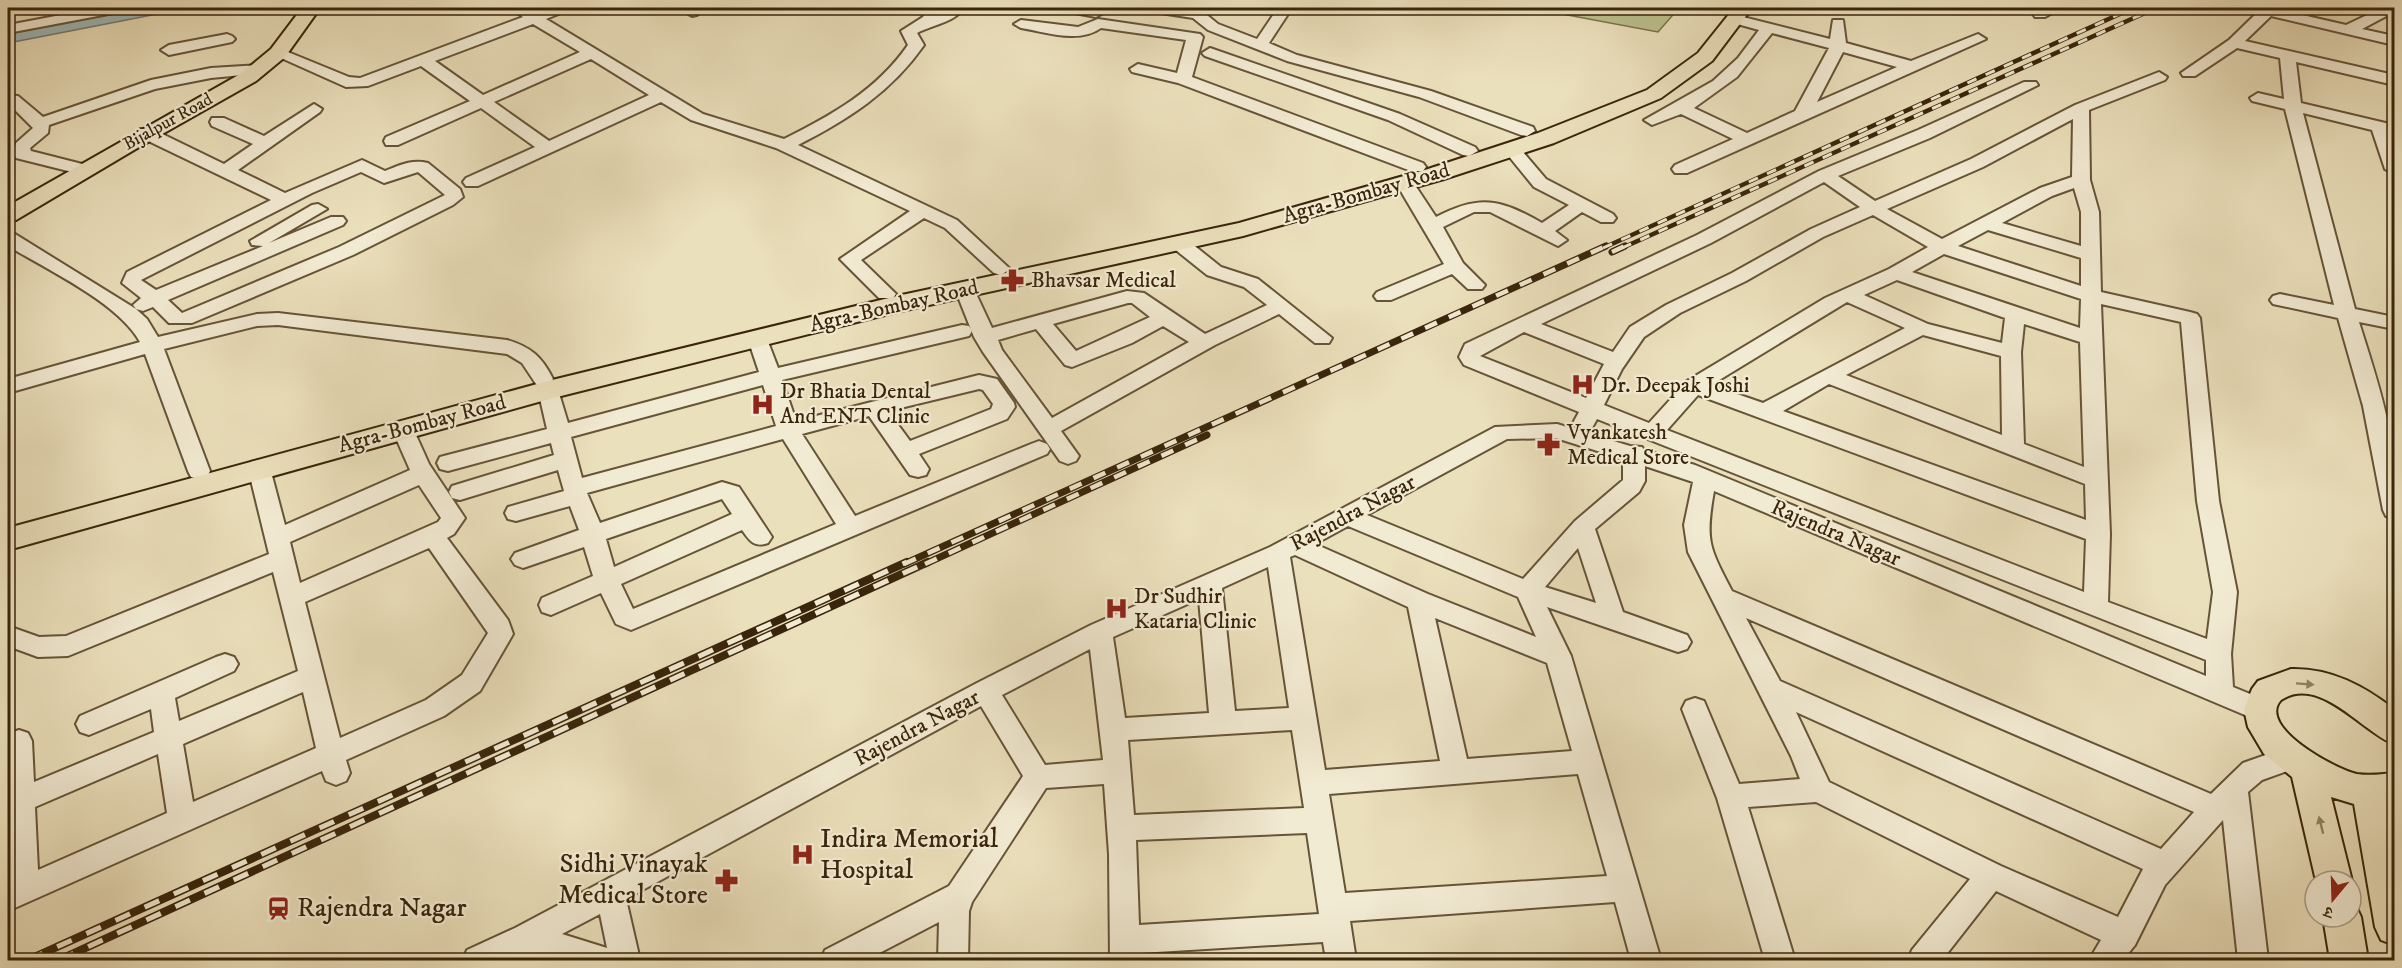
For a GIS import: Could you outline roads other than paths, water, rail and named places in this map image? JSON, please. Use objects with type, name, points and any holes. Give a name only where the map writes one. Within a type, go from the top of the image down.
[{"type":"main road","name":"Bijalpur Road","points":[[8,215],[260,69],[278,53],[311,8]]},
{"type":"main road","name":"Agra-Bombay Road","points":[[8,525],[199,471],[545,385],[886,294],[1239,219],[1411,175],[1469,151],[1556,135],[1654,94],[1705,57],[1729,10]]},
{"type":"main road","name":"Agra-Bombay Road","points":[[8,539],[403,429],[545,385],[758,339],[965,289],[1243,229],[1519,140]]},
{"type":"main road","points":[[2394,730],[2361,702],[2318,685],[2283,684],[2271,690],[2264,698],[2261,710],[2265,725],[2275,741],[2299,764],[2338,785],[2382,790],[2394,927]]},
{"type":"main road","points":[[2299,764],[2330,869]]},
{"type":"main road","points":[[2344,929],[2349,960]]},
{"type":"street","points":[[8,29],[119,8]]},
{"type":"street","points":[[518,8],[697,117],[786,145],[951,224],[1001,269]]},
{"type":"street","points":[[278,53],[354,84],[368,82],[561,8]]},
{"type":"street","points":[[786,145],[843,116],[869,97],[916,45],[909,31],[932,14],[942,18],[957,8]]},
{"type":"street","points":[[1070,8],[1096,13]]},
{"type":"street","points":[[1154,8],[1196,11],[1213,27],[1292,58],[1425,94],[1519,140],[1540,183],[1606,218]]},
{"type":"street","points":[[1264,40],[1285,8]]},
{"type":"street","points":[[2040,14],[2054,8]]},
{"type":"street","points":[[2348,30],[2392,8]]},
{"type":"street","points":[[2189,73],[2234,43],[2271,9],[2394,40]]},
{"type":"street","points":[[1729,10],[1768,28],[1912,66]]},
{"type":"street","points":[[1123,27],[1134,14]]},
{"type":"street","points":[[1021,24],[1078,32],[1087,31],[1098,23],[1195,37],[1183,79]]},
{"type":"street","points":[[1802,114],[1838,46],[1838,23]]},
{"type":"street","points":[[1652,120],[1711,94],[1747,59],[1768,28]]},
{"type":"street","points":[[169,81],[166,46],[227,39]]},
{"type":"street","points":[[1682,169],[1802,114],[1978,39]]},
{"type":"street","points":[[2234,43],[2394,80]]},
{"type":"street","points":[[392,141],[592,53]]},
{"type":"street","points":[[1210,53],[1394,117],[1469,151]]},
{"type":"street","points":[[2287,55],[2293,107],[2346,312],[2384,409],[2394,510]]},
{"type":"street","points":[[423,60],[547,147]]},
{"type":"street","points":[[40,123],[141,88],[169,81],[211,73],[260,69]]},
{"type":"street","points":[[1138,69],[1183,79],[1411,175],[1432,225],[1455,266],[1475,285]]},
{"type":"street","points":[[1578,435],[1616,361],[1637,332],[1673,309],[1739,277],[1817,233],[1977,163],[2081,108],[2159,77]]},
{"type":"street","points":[[2030,85],[1924,134],[1825,175],[1704,238],[1472,349],[1469,357],[1591,410],[2218,654]]},
{"type":"street","points":[[472,182],[660,96]]},
{"type":"street","points":[[2258,98],[2387,128],[2394,170]]},
{"type":"street","points":[[12,99],[40,123],[40,133],[20,151],[29,157],[84,170]]},
{"type":"street","points":[[1682,108],[1747,139]]},
{"type":"street","points":[[2081,108],[2081,180],[2090,212],[2090,338],[2098,534],[2096,606]]},
{"type":"street","points":[[225,171],[314,109]]},
{"type":"street","points":[[218,122],[266,143]]},
{"type":"street","points":[[146,134],[225,171],[318,209],[366,240]]},
{"type":"street","points":[[8,169],[29,157]]},
{"type":"street","points":[[8,238],[141,306],[176,319],[185,319],[366,240],[447,201],[454,197],[454,193],[422,167],[411,167],[384,178],[362,165],[287,195],[131,280],[141,306],[140,323],[152,345],[199,471]]},
{"type":"street","points":[[1825,175],[1873,208],[1942,247],[2091,296],[2190,318],[2208,501],[2225,592],[2218,654],[2220,693]]},
{"type":"street","points":[[1653,434],[1669,412],[1694,386],[1832,302],[1896,273],[2046,192],[2081,180]]},
{"type":"street","points":[[1542,231],[1581,205]]},
{"type":"street","points":[[1432,225],[1472,207],[1483,206],[1514,215],[1558,240]]},
{"type":"street","points":[[141,306],[318,209]]},
{"type":"street","points":[[886,294],[849,259],[922,211]]},
{"type":"street","points":[[141,306],[337,221]]},
{"type":"street","points":[[1987,224],[2090,255]]},
{"type":"street","points":[[1179,243],[1214,272],[1246,280],[1322,338]]},
{"type":"street","points":[[1384,296],[1455,266]]},
{"type":"street","points":[[1896,273],[2015,315],[2090,338]]},
{"type":"street","points":[[965,289],[984,337],[1044,439],[1068,456]]},
{"type":"street","points":[[1847,296],[1921,328],[2011,352]]},
{"type":"street","points":[[984,337],[1127,297],[1137,297],[1166,319],[1206,343]]},
{"type":"street","points":[[2280,300],[2394,323]]},
{"type":"street","points":[[8,386],[152,345],[257,320],[278,319],[507,347],[521,352],[534,360],[545,385],[575,492],[592,533],[606,579],[625,617],[638,619],[850,527],[1044,439],[1206,343],[1281,306]]},
{"type":"street","points":[[2013,448],[2011,352],[2015,315]]},
{"type":"street","points":[[1040,321],[1072,360],[1125,338],[1150,323],[1166,319]]},
{"type":"street","points":[[1524,325],[1616,361]]},
{"type":"street","points":[[1766,411],[1921,328]]},
{"type":"street","points":[[448,463],[771,376],[962,331]]},
{"type":"street","points":[[758,339],[788,430],[850,527]]},
{"type":"street","points":[[1828,376],[2096,480]]},
{"type":"street","points":[[516,513],[575,492],[788,430],[980,382],[990,384],[1003,404],[1004,407],[999,414],[905,450]]},
{"type":"street","points":[[1694,386],[2098,534]]},
{"type":"street","points":[[874,407],[918,469]]},
{"type":"street","points":[[290,598],[433,536],[446,528],[453,518],[423,474],[409,449],[403,429]]},
{"type":"street","name":"Rajendra Nagar","points":[[478,960],[526,938],[1100,632],[1210,585],[1286,548],[1503,432],[1539,430],[1578,435],[1705,478],[2261,710]]},
{"type":"street","points":[[1527,591],[1583,527],[1631,486],[1634,481],[1634,453]]},
{"type":"street","points":[[460,492],[565,460]]},
{"type":"street","points":[[259,468],[290,598],[334,763]]},
{"type":"street","points":[[8,636],[38,646],[68,646],[278,549],[423,474]]},
{"type":"street","points":[[1705,478],[1696,525],[1700,552],[1804,754],[1818,790]]},
{"type":"street","points":[[523,559],[592,533],[722,490],[731,494],[760,537]]},
{"type":"street","points":[[1346,516],[1527,591],[1613,618],[1678,642]]},
{"type":"street","points":[[551,605],[747,518]]},
{"type":"street","points":[[1583,527],[1613,618]]},
{"type":"street","points":[[19,741],[21,801],[16,893],[182,819],[334,763],[458,694],[471,683],[498,643],[501,634],[499,627],[433,536]]},
{"type":"street","points":[[1341,960],[1313,783],[1286,548],[1558,656]]},
{"type":"street","points":[[1210,585],[1223,724]]},
{"type":"street","points":[[1527,591],[1558,656],[1647,960]]},
{"type":"street","points":[[1722,597],[2224,798]]},
{"type":"street","points":[[1419,601],[1456,771]]},
{"type":"street","points":[[1100,632],[1114,730],[1121,828],[1124,950],[1334,917],[1626,888]]},
{"type":"street","points":[[89,724],[225,664]]},
{"type":"street","points":[[21,801],[311,677]]},
{"type":"street","points":[[1769,688],[2165,865]]},
{"type":"street","points":[[986,691],[1038,777]]},
{"type":"street","points":[[161,692],[182,819]]},
{"type":"street","points":[[1695,709],[1731,798],[1780,960]]},
{"type":"street","points":[[1114,730],[1305,718]]},
{"type":"street","points":[[1313,783],[1589,761]]},
{"type":"street","points":[[2104,960],[2124,935],[2155,876],[2224,798],[2253,771],[2299,764]]},
{"type":"street","points":[[1038,777],[1117,771]]},
{"type":"street","points":[[953,960],[954,911],[959,896],[1038,777]]},
{"type":"street","points":[[1731,798],[1754,793],[1818,790],[1991,875],[2124,935]]},
{"type":"street","points":[[2224,798],[2253,960]]},
{"type":"street","points":[[1121,828],[1319,820]]},
{"type":"street","points":[[1923,960],[1991,875]]},
{"type":"street","points":[[610,892],[625,960]]},
{"type":"street","points":[[836,960],[959,896]]},
{"type":"street","points":[[526,938],[601,960]]},
{"type":"water","points":[[145,8],[188,8],[8,43],[8,34]]},
{"type":"railway","points":[[1603,248],[2133,8]]},
{"type":"railway","points":[[1622,248],[2156,8]]},
{"type":"railway","points":[[904,564],[1606,246]]},
{"type":"railway","points":[[1612,252],[1625,246]]},
{"type":"railway","points":[[925,564],[1207,435]]},
{"type":"railway","points":[[28,960],[907,562]]},
{"type":"railway","points":[[59,960],[928,562]]},
{"type":"place","name":"Bhavsar Medical","points":[[1013,280]]},
{"type":"place","name":"Dr. Deepak Joshi","points":[[1583,385]]},
{"type":"place","name":"Dr Bhatia Dental And ENT Clinic","points":[[762,404]]},
{"type":"place","name":"Vyankatesh Medical Store","points":[[1549,445]]},
{"type":"place","name":"Dr Sudhir Kataria Clinic","points":[[1116,609]]},
{"type":"place","name":"Indira Memorial Hospital","points":[[802,855]]},
{"type":"place","name":"Sidhi Vinayak Medical Store","points":[[726,880]]},
{"type":"place","name":"Rajendra Nagar","points":[[279,908]]}]
